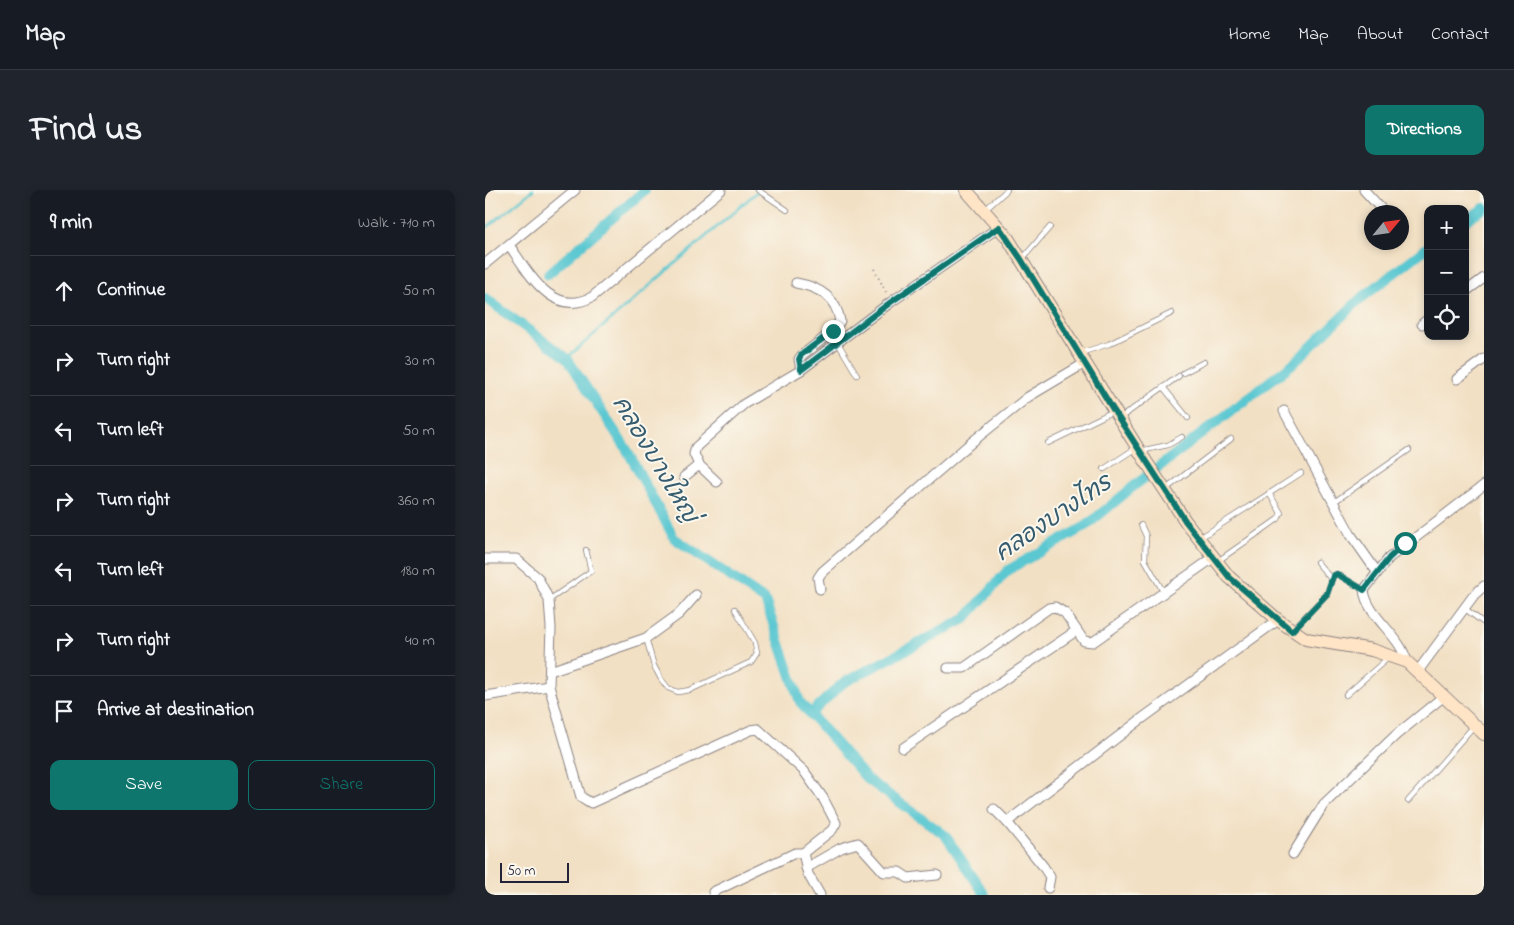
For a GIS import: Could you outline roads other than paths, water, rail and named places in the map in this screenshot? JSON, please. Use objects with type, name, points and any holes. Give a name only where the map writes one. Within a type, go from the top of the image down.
[{"type":"street","points":[[487,263],[575,190]]},
{"type":"street","points":[[509,245],[547,293],[562,302],[582,302],[592,297],[721,190]]},
{"type":"street","points":[[1364,190],[1378,205]]},
{"type":"street","points":[[968,191],[999,227],[1021,259],[1140,453],[1215,560],[1247,593],[1278,620],[1306,639],[1391,655],[1407,662],[1479,730]]},
{"type":"street","points":[[717,482],[699,465],[693,454],[695,447],[744,404],[801,370],[891,302],[999,227]]},
{"type":"street","points":[[1469,289],[1484,278]]},
{"type":"street","points":[[796,283],[815,286],[825,293],[839,313],[840,321],[833,331],[801,355],[799,359],[801,370]]},
{"type":"street","points":[[820,589],[818,578],[822,572],[938,470],[1028,397],[1082,358]]},
{"type":"street","points":[[1457,379],[1484,360]]},
{"type":"street","points":[[1283,411],[1356,543],[1377,572]]},
{"type":"street","points":[[683,477],[699,465]]},
{"type":"street","points":[[1407,662],[1401,645],[1368,603],[1364,590],[1377,572],[1405,543],[1484,485]]},
{"type":"street","points":[[485,559],[515,559],[538,578],[549,600],[549,686],[581,797],[591,804],[751,730],[758,729],[804,772],[823,798],[836,822],[832,830],[803,853],[795,852],[713,892]]},
{"type":"street","points":[[948,668],[964,668],[1049,608],[1060,608],[1084,641],[1093,642],[1215,560]]},
{"type":"street","points":[[1418,671],[1464,608],[1484,586]]},
{"type":"street","points":[[550,671],[646,638],[679,614],[696,595]]},
{"type":"street","points":[[1007,822],[1140,720],[1278,620]]},
{"type":"street","points":[[903,748],[1076,631]]},
{"type":"street","points":[[485,696],[549,686]]},
{"type":"street","points":[[1293,854],[1324,804],[1396,735],[1444,696]]},
{"type":"street","points":[[994,809],[1047,871],[1050,877],[1048,888]]},
{"type":"street","points":[[806,868],[841,848],[858,844],[884,872],[899,872],[908,878],[937,875]]},
{"type":"street","points":[[803,853],[806,868],[820,895]]},
{"type":"lane","points":[[757,190],[787,210]]},
{"type":"lane","points":[[985,210],[1007,190]]},
{"type":"lane","points":[[1021,259],[1050,227]]},
{"type":"lane","points":[[1082,358],[1172,313]]},
{"type":"lane","points":[[838,343],[857,375]]},
{"type":"lane","points":[[1048,443],[1116,415],[1181,374],[1204,362]]},
{"type":"lane","points":[[1163,387],[1188,418]]},
{"type":"lane","points":[[1104,469],[1140,453],[1168,445],[1182,437]]},
{"type":"lane","points":[[1162,486],[1231,439]]},
{"type":"lane","points":[[1334,502],[1409,450]]},
{"type":"lane","points":[[1199,539],[1301,473]]},
{"type":"lane","points":[[1215,560],[1278,520],[1281,512],[1269,493]]},
{"type":"lane","points":[[1141,525],[1147,536],[1145,560],[1164,593]]},
{"type":"lane","points":[[549,600],[591,571],[586,550]]},
{"type":"lane","points":[[1292,631],[1330,590],[1331,579],[1317,562]]},
{"type":"lane","points":[[1331,579],[1337,574],[1364,590]]},
{"type":"lane","points":[[1464,608],[1484,623]]},
{"type":"lane","points":[[646,638],[654,666],[668,688],[677,692],[690,690],[751,662],[757,653],[755,644],[735,609]]},
{"type":"lane","points":[[1346,695],[1391,655]]},
{"type":"lane","points":[[1408,801],[1479,730]]},
{"type":"waterway","points":[[485,229],[533,190]]},
{"type":"waterway","points":[[548,274],[645,190]]},
{"type":"waterway","points":[[567,358],[758,191]]},
{"type":"waterway","name":"คลองบางไทร","points":[[1469,218],[1484,208]]},
{"type":"waterway","name":"คลองบางไทร","points":[[810,714],[843,683],[965,619],[1008,570],[1086,526],[1134,486],[1295,362],[1359,300],[1424,250]]},
{"type":"waterway","name":"คลองบางใหญ่","points":[[485,298],[567,358],[627,450],[674,538],[765,600],[800,702],[867,779],[945,835],[985,895]]}]
